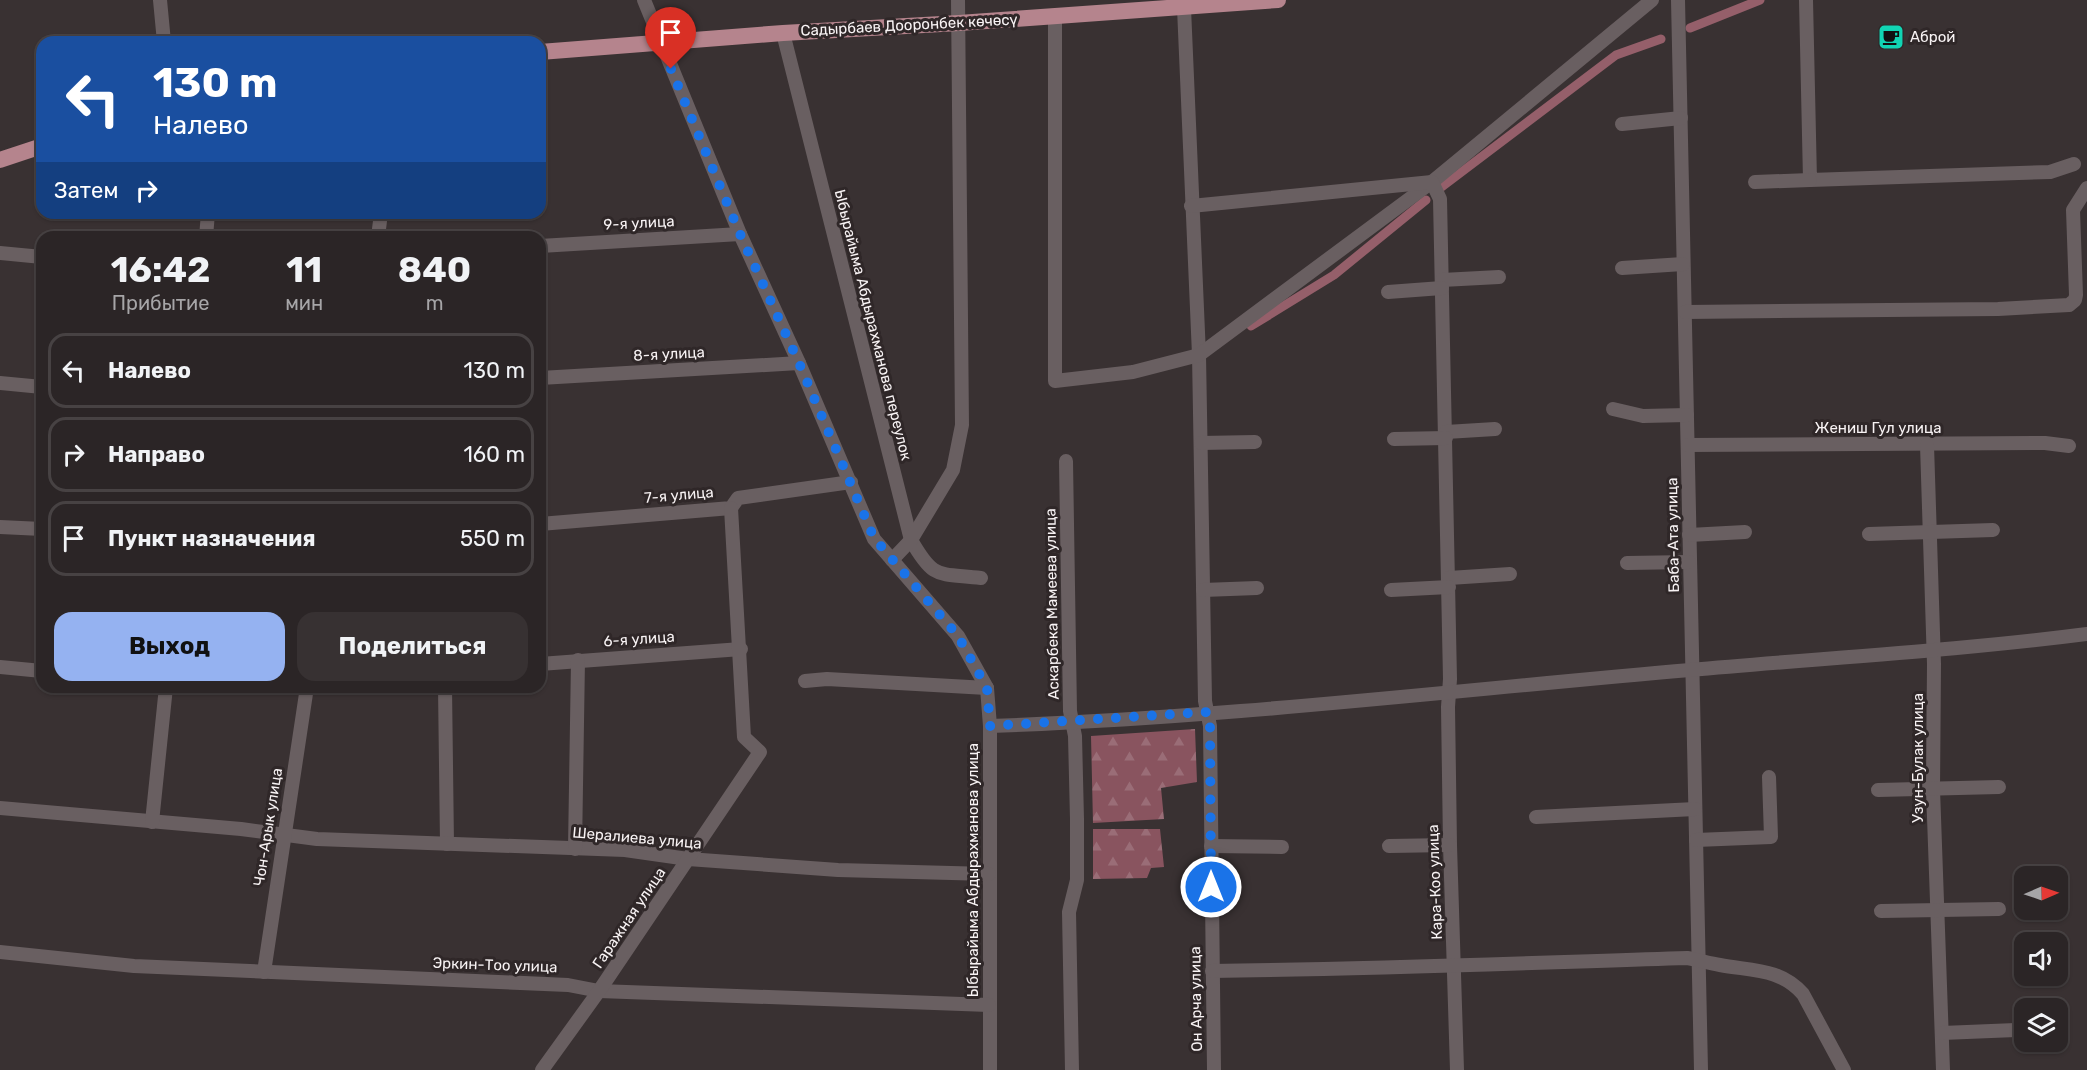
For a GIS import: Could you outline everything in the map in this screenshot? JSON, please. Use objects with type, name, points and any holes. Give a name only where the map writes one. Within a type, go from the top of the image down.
[{"type":"main road","name":"Садырбаев Дооронбек көчөсү","points":[[546,52],[783,33],[1278,0]]},
{"type":"main road","points":[[0,160],[36,148]]},
{"type":"street","points":[[160,0],[163,36]]},
{"type":"street","name":"Ыбырайыма Абдырахманова улица","points":[[644,0],[740,234],[799,363],[874,538],[958,636],[987,688],[990,726],[990,1070]]},
{"type":"street","points":[[892,560],[911,540],[953,470],[962,425],[958,0]]},
{"type":"street","points":[[1055,16],[1055,381],[1133,372],[1198,355],[1432,182],[1652,0]]},
{"type":"street","name":"Баба-Ата улица","points":[[1678,0],[1701,1070]]},
{"type":"street","points":[[1806,0],[1810,180]]},
{"type":"street","name":"Он Арча улица","points":[[1184,8],[1201,443],[1205,701],[1210,726],[1214,1070]]},
{"type":"street","name":"Ыбырайыма Абдырахманова переулок","points":[[783,33],[911,540],[925,565],[933,571],[981,578]]},
{"type":"street","points":[[1622,123],[1681,118]]},
{"type":"street","points":[[1755,182],[2050,172],[2074,164]]},
{"type":"street","points":[[1191,206],[1432,182]]},
{"type":"street","name":"Кара-Коо улица","points":[[1432,182],[1440,199],[1449,583],[1450,845],[1457,1070]]},
{"type":"street","points":[[1685,312],[1998,309],[2069,305],[2075,300],[2076,295],[2073,210],[2087,188]]},
{"type":"street","name":"9-я улица","points":[[546,246],[740,234]]},
{"type":"street","points":[[0,253],[36,256]]},
{"type":"street","points":[[1622,268],[1683,264]]},
{"type":"street","points":[[1388,292],[1498,277]]},
{"type":"street","name":"8-я улица","points":[[546,378],[799,363]]},
{"type":"street","points":[[0,383],[36,386]]},
{"type":"street","points":[[1613,409],[1643,416],[1687,415]]},
{"type":"street","points":[[1394,439],[1495,429]]},
{"type":"street","points":[[1201,443],[1255,442]]},
{"type":"street","name":"Жениш Гул улица","points":[[1688,445],[2045,443],[2069,446]]},
{"type":"street","name":"Узун-Булак улица","points":[[1927,445],[1934,652],[1933,789],[1942,1070]]},
{"type":"street","name":"Аскарбека Мамеева улица","points":[[1066,461],[1070,711],[1077,880],[1070,912],[1072,1070]]},
{"type":"street","name":"7-я улица","points":[[546,523],[731,508],[738,498],[850,482]]},
{"type":"street","name":"Гаражная улица","points":[[542,1070],[599,991],[760,752],[744,737],[741,649],[731,508]]},
{"type":"street","points":[[0,527],[36,529]]},
{"type":"street","points":[[1869,534],[1993,530]]},
{"type":"street","points":[[1689,535],[1745,532]]},
{"type":"street","points":[[1627,563],[1689,562]]},
{"type":"street","points":[[1391,590],[1509,574]]},
{"type":"street","points":[[1203,590],[1257,588]]},
{"type":"street","points":[[990,726],[1072,723],[1449,693],[1692,670],[1934,652],[2087,634]]},
{"type":"street","name":"6-я улица","points":[[546,663],[741,649]]},
{"type":"street","points":[[575,849],[578,660]]},
{"type":"street","points":[[0,667],[36,670]]},
{"type":"street","points":[[805,681],[827,679],[987,688]]},
{"type":"street","points":[[152,822],[165,693]]},
{"type":"street","name":"Чон-Арык улица","points":[[264,972],[306,693]]},
{"type":"street","points":[[445,693],[447,844]]},
{"type":"street","points":[[1696,840],[1771,837],[1769,777]]},
{"type":"street","points":[[1878,790],[1999,787]]},
{"type":"street","name":"Шералиева улица","points":[[0,808],[342,841],[625,850],[688,859],[838,870],[989,874]]},
{"type":"street","points":[[1536,817],[1695,809]]},
{"type":"street","points":[[1389,846],[1450,845]]},
{"type":"street","points":[[1211,846],[1282,847]]},
{"type":"street","points":[[1881,911],[1999,909]]},
{"type":"street","name":"Эркин-Тоо улица","points":[[0,952],[134,966],[568,985],[599,991],[989,1005]]},
{"type":"street","points":[[1212,970],[1381,969],[1455,964],[1687,958],[1719,965],[1765,970],[1794,984],[1803,994],[1844,1070]]},
{"type":"street","points":[[1942,1033],[2014,1030]]},
{"type":"green space","points":[[1195,729],[1197,782],[1161,788],[1164,819],[1093,823],[1091,736]]},
{"type":"green space","points":[[1093,829],[1160,829],[1164,867],[1151,868],[1147,878],[1093,879]]},
{"type":"waterway","points":[[1690,28],[1760,0]]},
{"type":"waterway","points":[[1439,189],[1616,55],[1661,39]]},
{"type":"waterway","points":[[1251,326],[1334,275],[1426,200]]},
{"type":"place","name":"Аброй","points":[[1891,37]]},
{"type":"route","points":[[671,69],[740,234],[799,363],[874,538],[958,636],[987,688],[990,726],[1072,723],[1208,712],[1211,887]]}]
